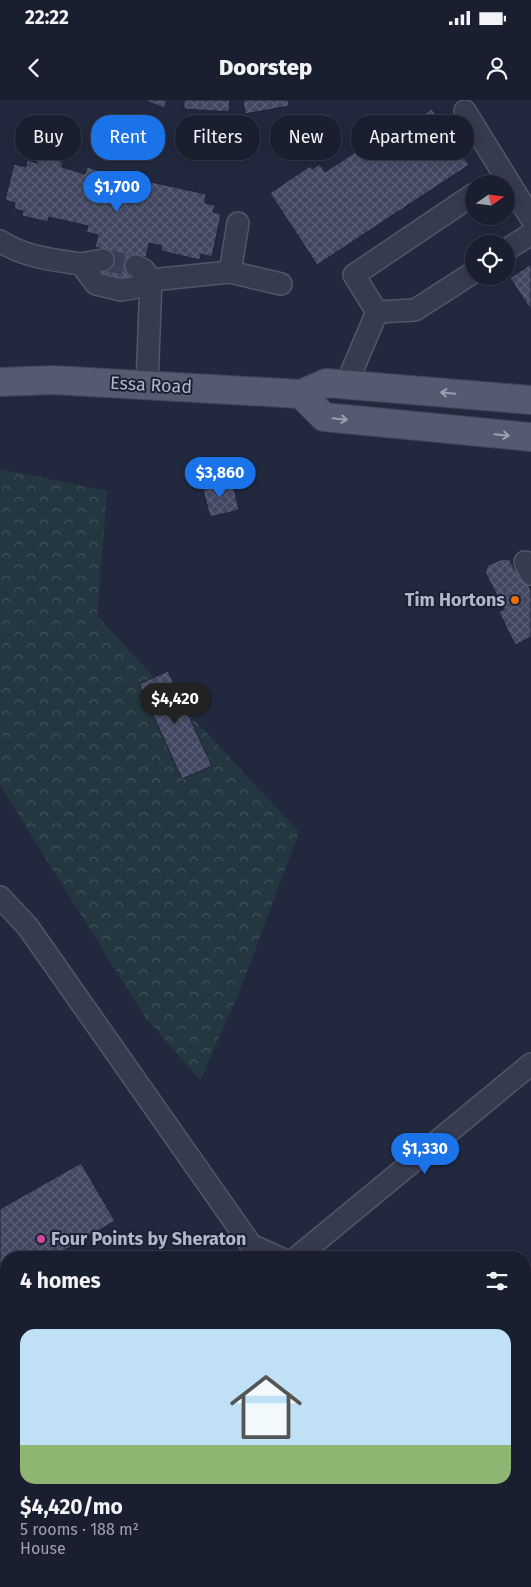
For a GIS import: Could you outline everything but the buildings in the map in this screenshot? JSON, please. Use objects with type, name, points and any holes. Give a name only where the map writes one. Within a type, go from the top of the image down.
[{"type":"main road","name":"Essa Road","points":[[0,382],[53,380],[301,394],[326,383],[531,400]]},
{"type":"main road","points":[[301,394],[324,417],[531,437]]},
{"type":"street","points":[[465,111],[495,175]]},
{"type":"street","points":[[376,312],[354,275],[465,200]]},
{"type":"street","points":[[515,200],[531,218]]},
{"type":"street","points":[[230,272],[238,223]]},
{"type":"street","points":[[515,244],[531,234]]},
{"type":"street","points":[[0,241],[30,255],[81,264],[103,260]]},
{"type":"street","points":[[81,264],[96,284],[121,290],[134,288],[151,280],[230,272],[281,284]]},
{"type":"street","points":[[136,266],[144,270],[151,280],[147,385]]},
{"type":"street","points":[[376,312],[415,310],[465,278]]},
{"type":"street","points":[[346,385],[376,312]]},
{"type":"street","points":[[0,897],[28,926],[251,1245],[264,1251]]},
{"type":"street","points":[[304,1251],[531,1064]]},
{"type":"green space","points":[[0,469],[107,491],[97,616],[299,832],[238,995],[200,1080],[145,1017],[0,785]]},
{"type":"tunnel","points":[[103,260],[136,266]]},
{"type":"place","name":"Tim Hortons","points":[[515,600]]},
{"type":"place","name":"Four Points by Sheraton","points":[[41,1239]]}]
